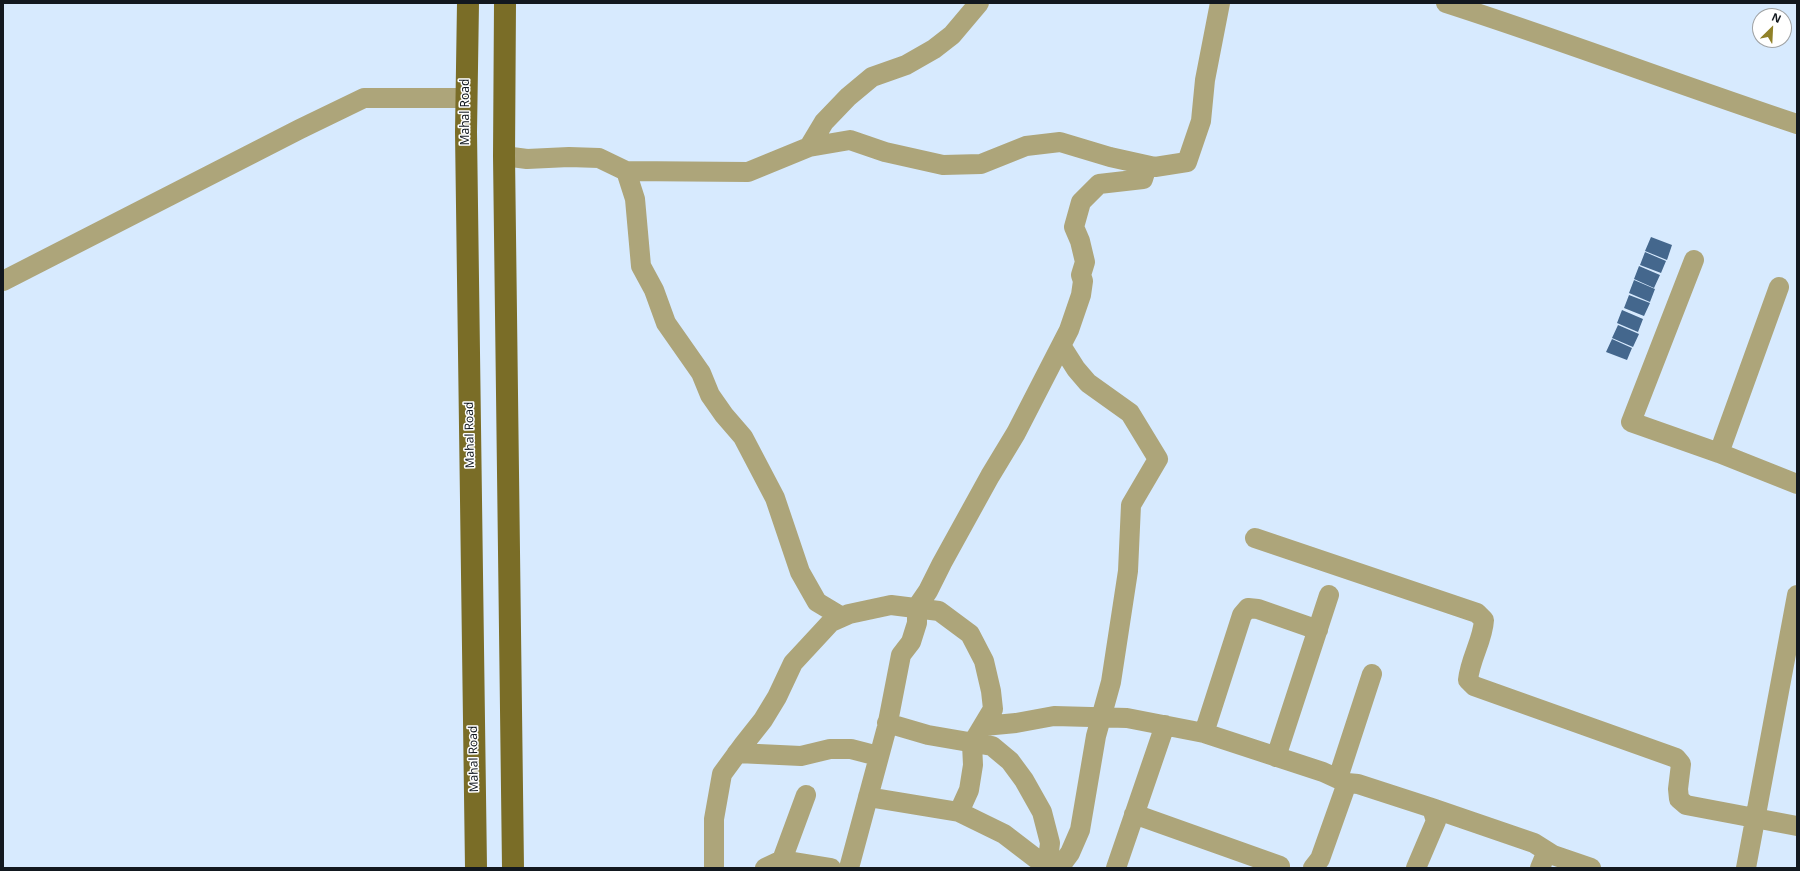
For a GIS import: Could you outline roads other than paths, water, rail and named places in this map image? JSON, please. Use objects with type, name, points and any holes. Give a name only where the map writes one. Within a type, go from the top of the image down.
[{"type":"main road","name":"Mahal Road","points":[[468,3],[466,98],[476,868]]},
{"type":"main road","points":[[505,3],[504,156],[513,868]]},
{"type":"street","points":[[809,147],[824,122],[848,97],[872,77],[906,65],[934,49],[952,35],[979,3]]},
{"type":"street","points":[[504,156],[527,159],[569,157],[599,158],[626,171],[748,172],[809,147],[850,140],[885,152],[943,165],[981,164],[1026,146],[1060,142],[1147,166],[1156,167],[1187,162],[1201,121],[1205,80],[1220,3]]},
{"type":"street","points":[[1446,3],[1797,124]]},
{"type":"street","points":[[3,281],[293,132],[364,98],[466,98]]},
{"type":"street","points":[[850,868],[887,723],[901,655],[910,642],[917,623],[917,607],[928,592],[968,514],[1016,433],[1039,386],[1062,347],[1070,330],[1081,295],[1083,281],[1081,275],[1085,262],[1080,241],[1074,227],[1081,202],[1099,184],[1143,179],[1147,166]]},
{"type":"street","points":[[626,171],[636,199],[641,266],[654,290],[666,323],[701,373],[710,395],[724,415],[743,437],[775,498],[800,572],[817,602],[842,617]]},
{"type":"street","points":[[1694,260],[1631,422],[1719,453],[1797,484]]},
{"type":"street","points":[[1719,453],[1779,287]]},
{"type":"street","points":[[1051,868],[1070,853],[1080,830],[1096,736],[1111,682],[1128,571],[1131,505],[1158,459],[1130,413],[1088,383],[1076,369],[1062,347]]},
{"type":"street","points":[[1255,538],[1477,614],[1484,620],[1484,628],[1469,671],[1468,680],[1474,686],[1669,754],[1676,758],[1681,764],[1682,771],[1678,789],[1679,799],[1686,805],[1797,826]]},
{"type":"street","points":[[1276,757],[1329,595]]},
{"type":"street","points":[[1746,868],[1797,595]]},
{"type":"street","points":[[714,868],[714,819],[722,774],[763,720],[777,697],[793,662],[831,622],[849,614],[891,606],[940,610],[970,634],[984,661],[991,691],[993,709],[972,744],[973,765],[969,790],[959,812]]},
{"type":"street","points":[[1204,733],[1242,615],[1248,608],[1258,609],[1318,630]]},
{"type":"street","points":[[1313,868],[1320,859],[1372,674]]},
{"type":"street","points":[[984,726],[1016,723],[1054,716],[1101,716],[1127,718],[1204,733],[1534,843],[1543,860],[1553,855],[1591,868]]},
{"type":"street","points":[[887,723],[928,736],[992,746],[1010,761],[1024,780],[1042,812],[1050,843],[1051,868]]},
{"type":"street","points":[[1116,868],[1165,725]]},
{"type":"street","points":[[737,753],[801,756],[830,749],[850,749],[878,756]]},
{"type":"street","points":[[806,795],[776,865],[831,868]]},
{"type":"street","points":[[868,797],[959,812],[1004,834],[1051,868]]},
{"type":"street","points":[[1416,868],[1436,821],[1432,808]]},
{"type":"street","points":[[1134,814],[1285,867]]}]
